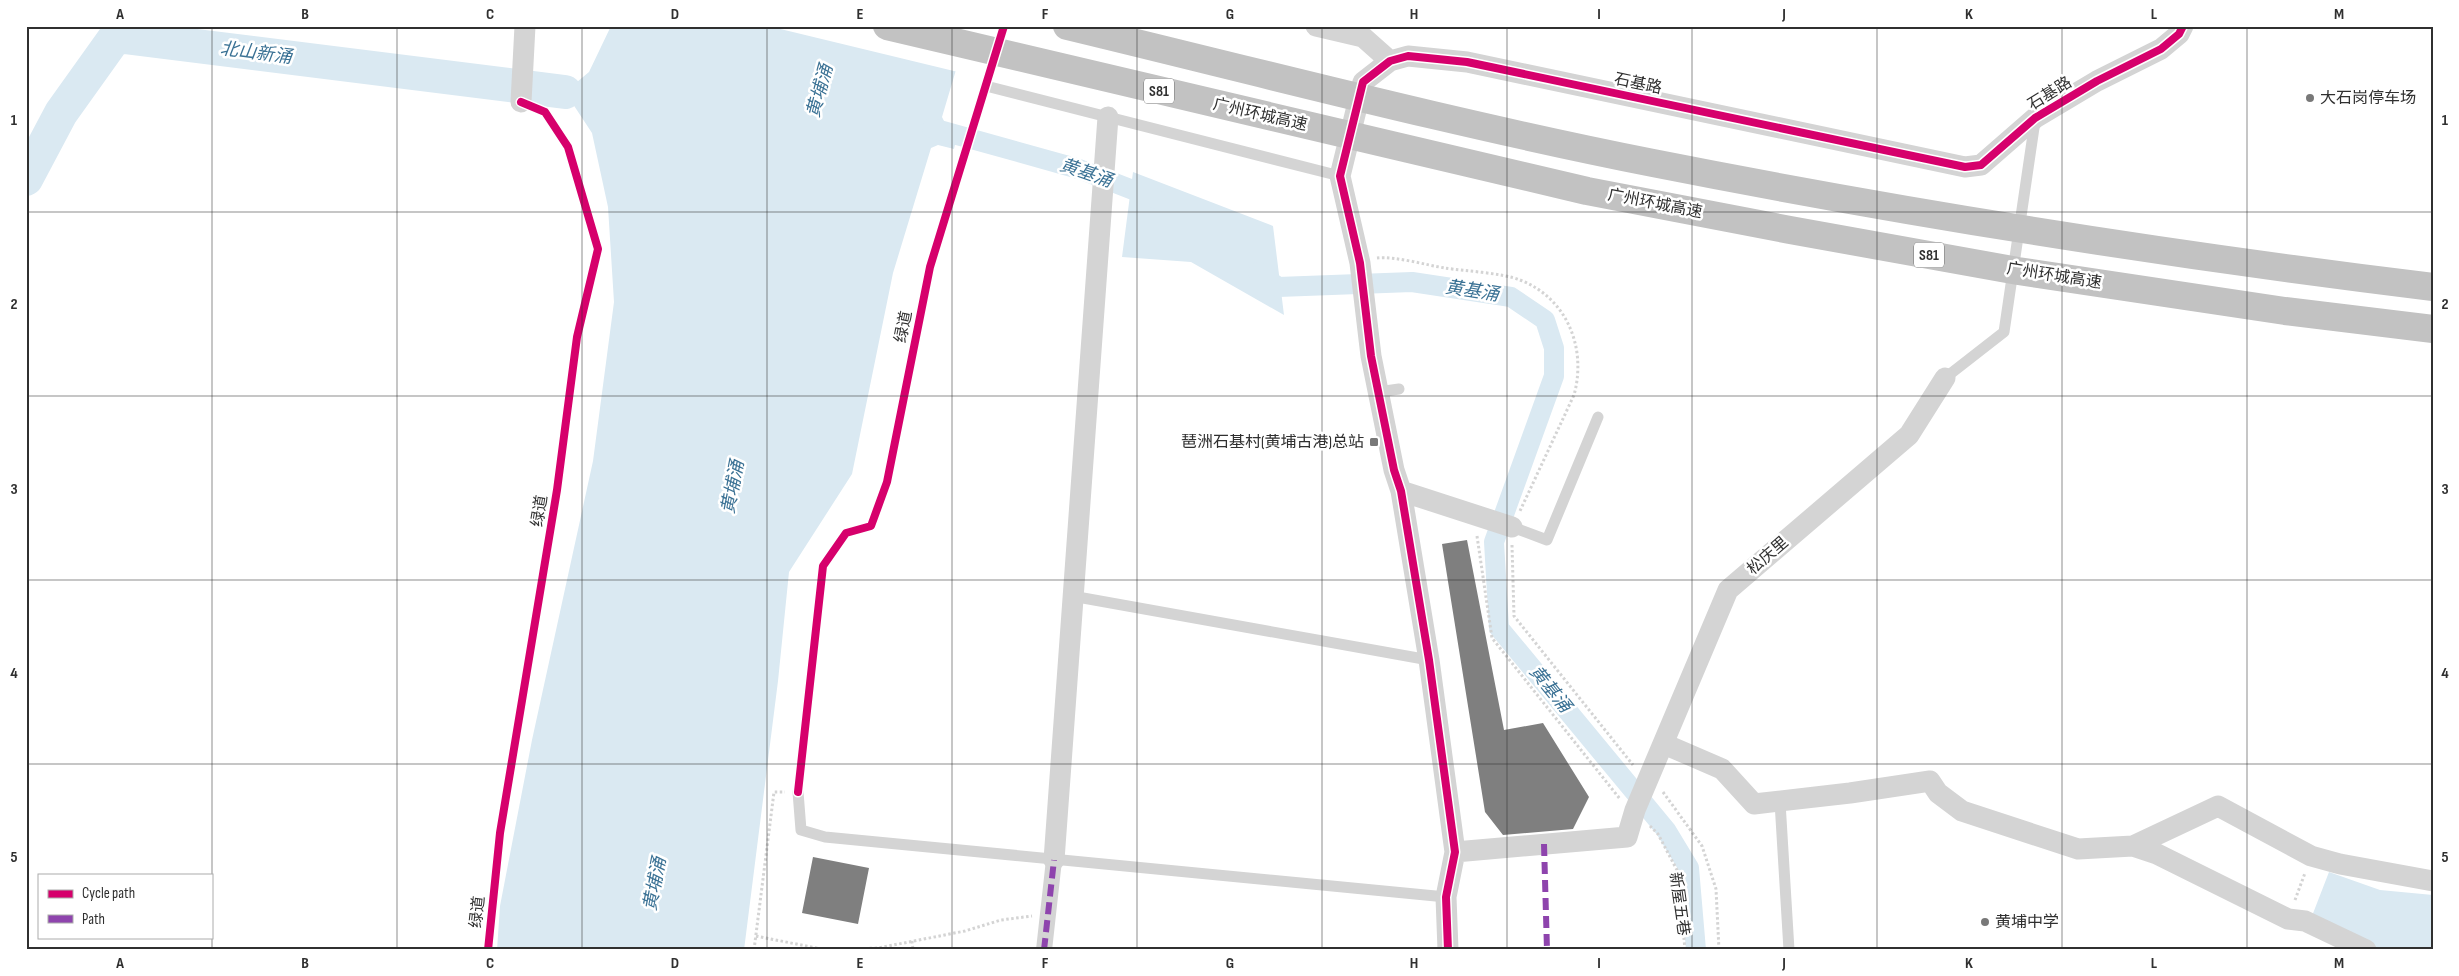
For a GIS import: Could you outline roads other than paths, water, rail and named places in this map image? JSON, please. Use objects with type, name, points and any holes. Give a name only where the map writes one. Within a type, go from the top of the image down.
[{"type":"highway","name":"广州环城高速","points":[[887,26],[1430,156],[1635,200],[2018,271],[2285,311],[2433,329]]},
{"type":"highway","points":[[1067,26],[1440,116],[1661,164],[1985,224],[2241,264],[2433,287]]},
{"type":"street","points":[[521,99],[525,26]]},
{"type":"street","points":[[1316,26],[1363,37],[1390,61]]},
{"type":"street","name":"石基路","points":[[1448,950],[1446,897],[1455,852],[1429,660],[1401,491],[1394,470],[1371,356],[1360,263],[1340,176],[1363,82],[1390,61],[1408,56],[1467,62],[1965,167],[1981,165],[2035,118],[2097,81],[2161,49],[2179,34],[2183,26]]},
{"type":"street","points":[[1044,950],[1054,860],[1108,117]]},
{"type":"street","name":"松庆里","points":[[1455,852],[1627,837],[1636,810],[1728,590],[1909,435],[1944,378]]},
{"type":"street","points":[[1401,491],[1512,527]]},
{"type":"street","points":[[1664,744],[1722,769],[1754,804],[1930,781],[1938,793],[1962,811],[2078,849],[2133,846],[2157,854],[2288,919],[2305,921],[2366,950]]},
{"type":"street","points":[[2133,846],[2218,806],[2311,856],[2340,864],[2433,881]]},
{"type":"lane","points":[[986,86],[1340,176]]},
{"type":"lane","points":[[1944,378],[2004,332],[2035,118]]},
{"type":"lane","points":[[1378,392],[1399,389]]},
{"type":"lane","points":[[1512,527],[1547,540],[1598,417]]},
{"type":"lane","points":[[1072,596],[1429,660]]},
{"type":"lane","points":[[798,792],[801,830],[825,837],[1446,897]]},
{"type":"lane","points":[[1780,802],[1789,950]]},
{"type":"water","name":"黄埔涌","points":[[611,26],[969,26],[942,117],[945,123],[958,131],[954,149],[938,145],[931,148],[893,273],[852,474],[789,572],[778,681],[744,950],[497,950],[500,906],[532,740],[593,461],[614,302],[608,207],[592,133],[565,92],[589,72]]},
{"type":"water","points":[[1133,172],[1273,226],[1284,315],[1191,262],[1122,257]]},
{"type":"water","points":[[2329,872],[2380,890],[2433,895],[2433,950],[2378,950],[2312,916]]},
{"type":"waterway","name":"北山新涌","points":[[26,179],[61,113],[116,36],[565,92]]},
{"type":"waterway","name":"黄基涌","points":[[932,128],[1079,169],[1156,199]]},
{"type":"waterway","name":"黄基涌","points":[[1258,272],[1278,287],[1412,282],[1511,297],[1545,320],[1554,348],[1554,376],[1494,542],[1499,628],[1666,830],[1689,868],[1696,950]]},
{"type":"place","name":"大石岗停车场","points":[[2310,98]]},
{"type":"place","name":"琶洲石基村(黄埔古港)总站","points":[[1374,442]]},
{"type":"place","name":"黄埔中学","points":[[1985,922]]}]
